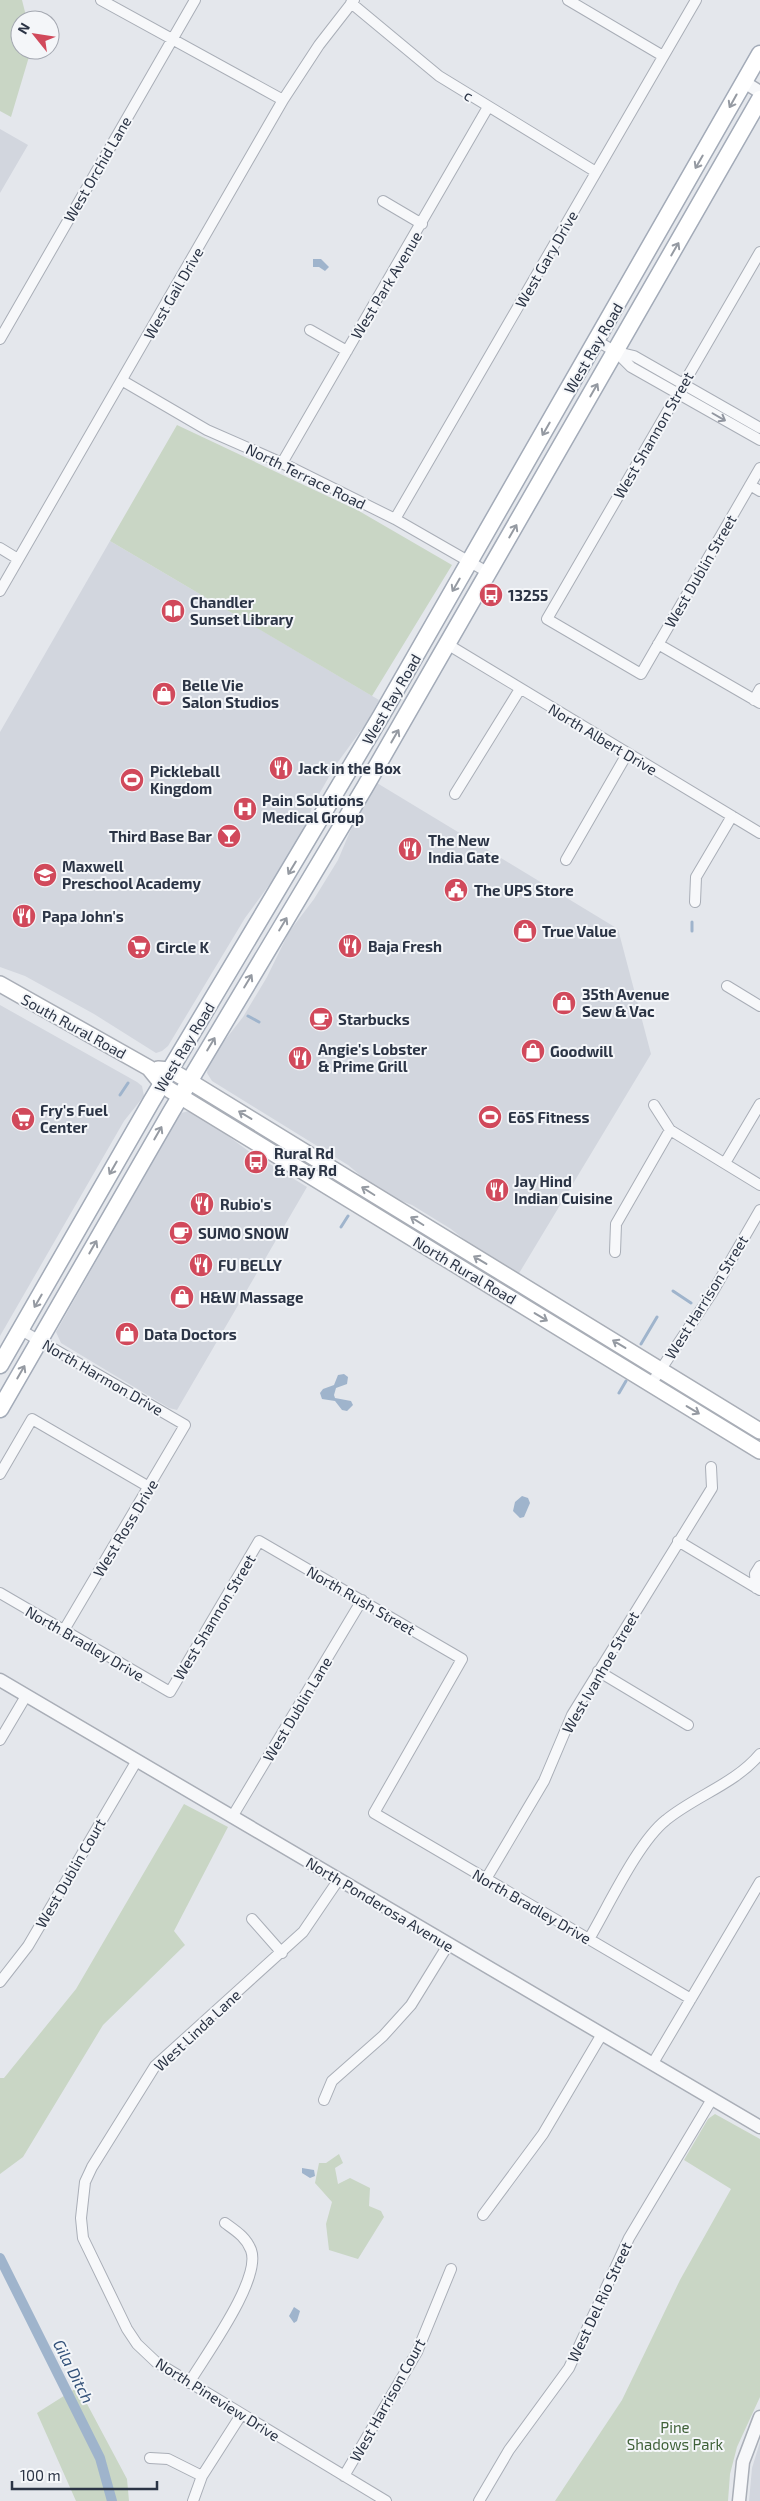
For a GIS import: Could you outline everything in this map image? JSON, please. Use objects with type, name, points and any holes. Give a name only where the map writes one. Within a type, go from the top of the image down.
[{"type":"main road","name":"West Ray Road","points":[[0,1409],[40,1340],[179,1075],[317,826],[760,54]]},
{"type":"main road","name":"West Ray Road","points":[[179,1075],[334,838],[489,573],[760,99]]},
{"type":"main road","points":[[317,826],[334,838]]},
{"type":"main road","name":"South Rural Road","points":[[0,984],[149,1068],[171,1090]]},
{"type":"main road","name":"South Rural Road","points":[[149,1068],[179,1075]]},
{"type":"main road","name":"North Rural Road","points":[[179,1075],[760,1432]]},
{"type":"main road","name":"West Ray Road","points":[[0,1366],[171,1090]]},
{"type":"main road","name":"North Rural Road","points":[[171,1090],[760,1451]]},
{"type":"street","points":[[101,0],[283,100]]},
{"type":"street","name":"West Orchid Lane","points":[[0,339],[195,0]]},
{"type":"street","points":[[568,0],[663,56]]},
{"type":"street","name":"West Gary Drive","points":[[395,519],[696,0]]},
{"type":"street","name":"West Gail Drive","points":[[0,591],[123,381],[283,100],[319,45],[353,2]]},
{"type":"street","name":"c","points":[[353,2],[439,76],[596,172]]},
{"type":"street","points":[[744,82],[760,92]]},
{"type":"street","name":"West Park Avenue","points":[[282,463],[488,107]]},
{"type":"street","points":[[383,201],[422,224]]},
{"type":"street","name":"West Shannon Street","points":[[641,674],[547,619],[760,252]]},
{"type":"street","points":[[310,330],[347,351]]},
{"type":"street","points":[[597,341],[616,352],[631,367],[760,440]]},
{"type":"street","points":[[616,352],[634,356],[760,428]]},
{"type":"street","name":"North Terrace Road","points":[[123,381],[207,430],[282,463],[395,519],[489,573]]},
{"type":"street","name":"West Dublin Street","points":[[641,674],[760,468]]},
{"type":"street","points":[[750,485],[760,491]]},
{"type":"street","points":[[0,548],[18,559]]},
{"type":"street","name":"North Albert Drive","points":[[448,644],[760,833]]},
{"type":"street","points":[[658,644],[757,701],[760,689]]},
{"type":"street","points":[[455,794],[520,689]]},
{"type":"street","points":[[566,860],[627,754]]},
{"type":"street","points":[[695,902],[696,877],[732,816]]},
{"type":"street","points":[[727,986],[760,1006]]},
{"type":"street","points":[[725,1163],[760,1104]]},
{"type":"street","points":[[654,1105],[670,1130],[760,1185]]},
{"type":"street","points":[[615,1252],[616,1224],[670,1130]]},
{"type":"street","name":"West Harrison Street","points":[[651,1384],[712,1293],[760,1210]]},
{"type":"street","name":"North Harmon Drive","points":[[21,1330],[185,1425]]},
{"type":"street","points":[[0,1474],[32,1419],[149,1487]]},
{"type":"street","name":"West Ross Drive","points":[[64,1630],[185,1425]]},
{"type":"street","name":"West Ivanhoe Street","points":[[486,1879],[536,1796],[566,1725],[712,1488],[711,1467]]},
{"type":"street","name":"West Shannon Street","points":[[170,1692],[259,1541]]},
{"type":"street","name":"North Rush Street","points":[[259,1541],[462,1659],[374,1813]]},
{"type":"street","points":[[678,1541],[759,1588]]},
{"type":"street","points":[[759,1588],[755,1574],[760,1566]]},
{"type":"street","name":"North Bradley Drive","points":[[0,1593],[170,1692]]},
{"type":"street","name":"West Dublin Lane","points":[[232,1817],[362,1600]]},
{"type":"street","points":[[598,1671],[688,1725]]},
{"type":"street","name":"North Ponderosa Avenue","points":[[0,1680],[136,1762],[339,1879],[448,1945],[760,2127]]},
{"type":"street","points":[[0,1740],[26,1696]]},
{"type":"street","points":[[589,1940],[653,1831],[672,1815],[750,1766],[760,1754]]},
{"type":"street","name":"West Dublin Court","points":[[0,1982],[28,1946],[136,1762]]},
{"type":"street","name":"North Bradley Drive","points":[[374,1813],[691,1999]]},
{"type":"street","name":"West Linda Lane","points":[[82,2199],[92,2167],[155,2066],[282,1953],[313,1921],[339,1879]]},
{"type":"street","points":[[653,2063],[760,1882]]},
{"type":"street","points":[[252,1919],[282,1953]]},
{"type":"street","points":[[324,2100],[332,2081],[383,2036],[411,2005],[448,1945]]},
{"type":"street","points":[[483,2215],[543,2134],[602,2034]]},
{"type":"street","name":"West Del Rio Street","points":[[479,2501],[509,2450],[569,2368],[628,2238],[712,2099]]},
{"type":"street","name":"North Pineview Drive","points":[[82,2199],[84,2238],[127,2329],[137,2344],[156,2362],[189,2383],[386,2501]]},
{"type":"street","points":[[189,2383],[247,2286],[253,2267],[251,2251],[243,2236],[225,2223]]},
{"type":"street","name":"West Harrison Court","points":[[344,2476],[413,2360],[451,2269]]},
{"type":"street","points":[[193,2501],[202,2476],[241,2414]]},
{"type":"street","points":[[739,2501],[744,2462],[760,2417]]},
{"type":"street","points":[[150,2458],[168,2460],[202,2476]]},
{"type":"shaded area","points":[[0,129],[28,145],[0,193]]},
{"type":"shaded area","points":[[110,541],[379,700],[367,722],[335,766],[313,805],[303,833],[283,866],[245,918],[168,1046],[156,1053],[94,1014],[25,976],[0,967],[0,732]]},
{"type":"shaded area","points":[[377,783],[618,929],[651,1054],[518,1275],[484,1255],[451,1229],[412,1205],[383,1194],[348,1165],[212,1081],[207,1073],[208,1066],[218,1049],[243,1017],[267,977],[289,932],[314,899],[338,860],[351,829]]},
{"type":"shaded area","points":[[0,1005],[137,1082],[142,1086],[144,1096],[124,1121],[0,1336]]},
{"type":"shaded area","points":[[189,1111],[197,1113],[247,1150],[307,1187],[177,1410],[169,1408],[61,1343],[56,1332],[178,1117],[181,1113]]},
{"type":"shaded area","points":[[760,2442],[760,2501],[749,2501],[752,2468]]},
{"type":"green space","points":[[0,0],[22,0],[24,10],[10,10],[10,60],[28,60],[11,117],[0,111]]},
{"type":"green space","points":[[177,425],[359,511],[452,565],[372,696],[110,541]]},
{"type":"green space","points":[[184,1804],[228,1827],[174,1931],[185,1945],[103,2025],[23,2157],[0,2174],[0,2078],[4,2078],[76,1989]]},
{"type":"green space","name":"Pine Shadows Park","points":[[715,2114],[760,2139],[760,2397],[737,2447],[730,2474],[728,2501],[555,2501],[622,2400],[680,2280],[731,2189],[684,2160],[708,2119]]},
{"type":"green space","points":[[339,2154],[343,2163],[335,2168],[338,2184],[350,2178],[370,2188],[369,2206],[381,2211],[384,2217],[358,2259],[329,2250],[326,2224],[332,2202],[315,2183],[319,2163],[326,2163]]},
{"type":"green space","points":[[78,2387],[127,2479],[129,2501],[76,2501],[37,2413]]},
{"type":"water","points":[[313,259],[321,259],[329,267],[325,271],[319,267],[313,267]]},
{"type":"water","points":[[344,1374],[348,1377],[347,1384],[336,1388],[334,1395],[335,1398],[351,1401],[353,1405],[347,1411],[342,1410],[335,1401],[322,1399],[320,1393],[323,1389],[334,1385],[338,1375]]},
{"type":"water","points":[[522,1496],[528,1498],[530,1503],[524,1517],[520,1518],[513,1511],[515,1502]]},
{"type":"water","points":[[302,2168],[314,2170],[315,2176],[310,2178],[302,2173]]},
{"type":"water","points":[[294,2307],[300,2311],[297,2321],[294,2323],[289,2316]]},
{"type":"waterway","points":[[692,922],[692,931]]},
{"type":"waterway","points":[[248,1016],[259,1022]]},
{"type":"waterway","points":[[120,1095],[128,1083]]},
{"type":"waterway","points":[[341,1227],[348,1216]]},
{"type":"waterway","points":[[673,1291],[691,1303]]},
{"type":"waterway","points":[[641,1344],[657,1317]]},
{"type":"waterway","points":[[619,1393],[626,1381]]},
{"type":"waterway","name":"Gila Ditch","points":[[0,2258],[100,2458],[112,2501]]},
{"type":"place","name":"13255","points":[[491,595]]},
{"type":"place","name":"Chandler Sunset Library","points":[[173,611]]},
{"type":"place","name":"Belle Vie Salon Studios","points":[[164,694]]},
{"type":"place","name":"Jack in the Box","points":[[281,768]]},
{"type":"place","name":"Pickleball Kingdom","points":[[132,780]]},
{"type":"place","name":"Pain Solutions Medical Group","points":[[245,809]]},
{"type":"place","name":"Third Base Bar","points":[[229,836]]},
{"type":"place","name":"The New India Gate","points":[[410,849]]},
{"type":"place","name":"Maxwell Preschool Academy","points":[[45,875]]},
{"type":"place","name":"The UPS Store","points":[[456,890]]},
{"type":"place","name":"Papa John's","points":[[24,916]]},
{"type":"place","name":"True Value","points":[[525,931]]},
{"type":"place","name":"Baja Fresh","points":[[350,946]]},
{"type":"place","name":"Circle K","points":[[139,947]]},
{"type":"place","name":"35th Avenue Sew & Vac","points":[[564,1003]]},
{"type":"place","name":"Starbucks","points":[[321,1019]]},
{"type":"place","name":"Goodwill","points":[[533,1051]]},
{"type":"place","name":"Angie's Lobster & Prime Grill","points":[[300,1058]]},
{"type":"place","name":"EōS Fitness","points":[[490,1117]]},
{"type":"place","name":"Fry's Fuel Center","points":[[23,1119]]},
{"type":"place","name":"Rural Rd & Ray Rd","points":[[256,1162]]},
{"type":"place","name":"Jay Hind Indian Cuisine","points":[[497,1190]]},
{"type":"place","name":"Rubio's","points":[[202,1204]]},
{"type":"place","name":"SUMO SNOW","points":[[181,1233]]},
{"type":"place","name":"FU BELLY","points":[[201,1265]]},
{"type":"place","name":"H&W Massage","points":[[182,1297]]},
{"type":"place","name":"Data Doctors","points":[[127,1334]]}]
